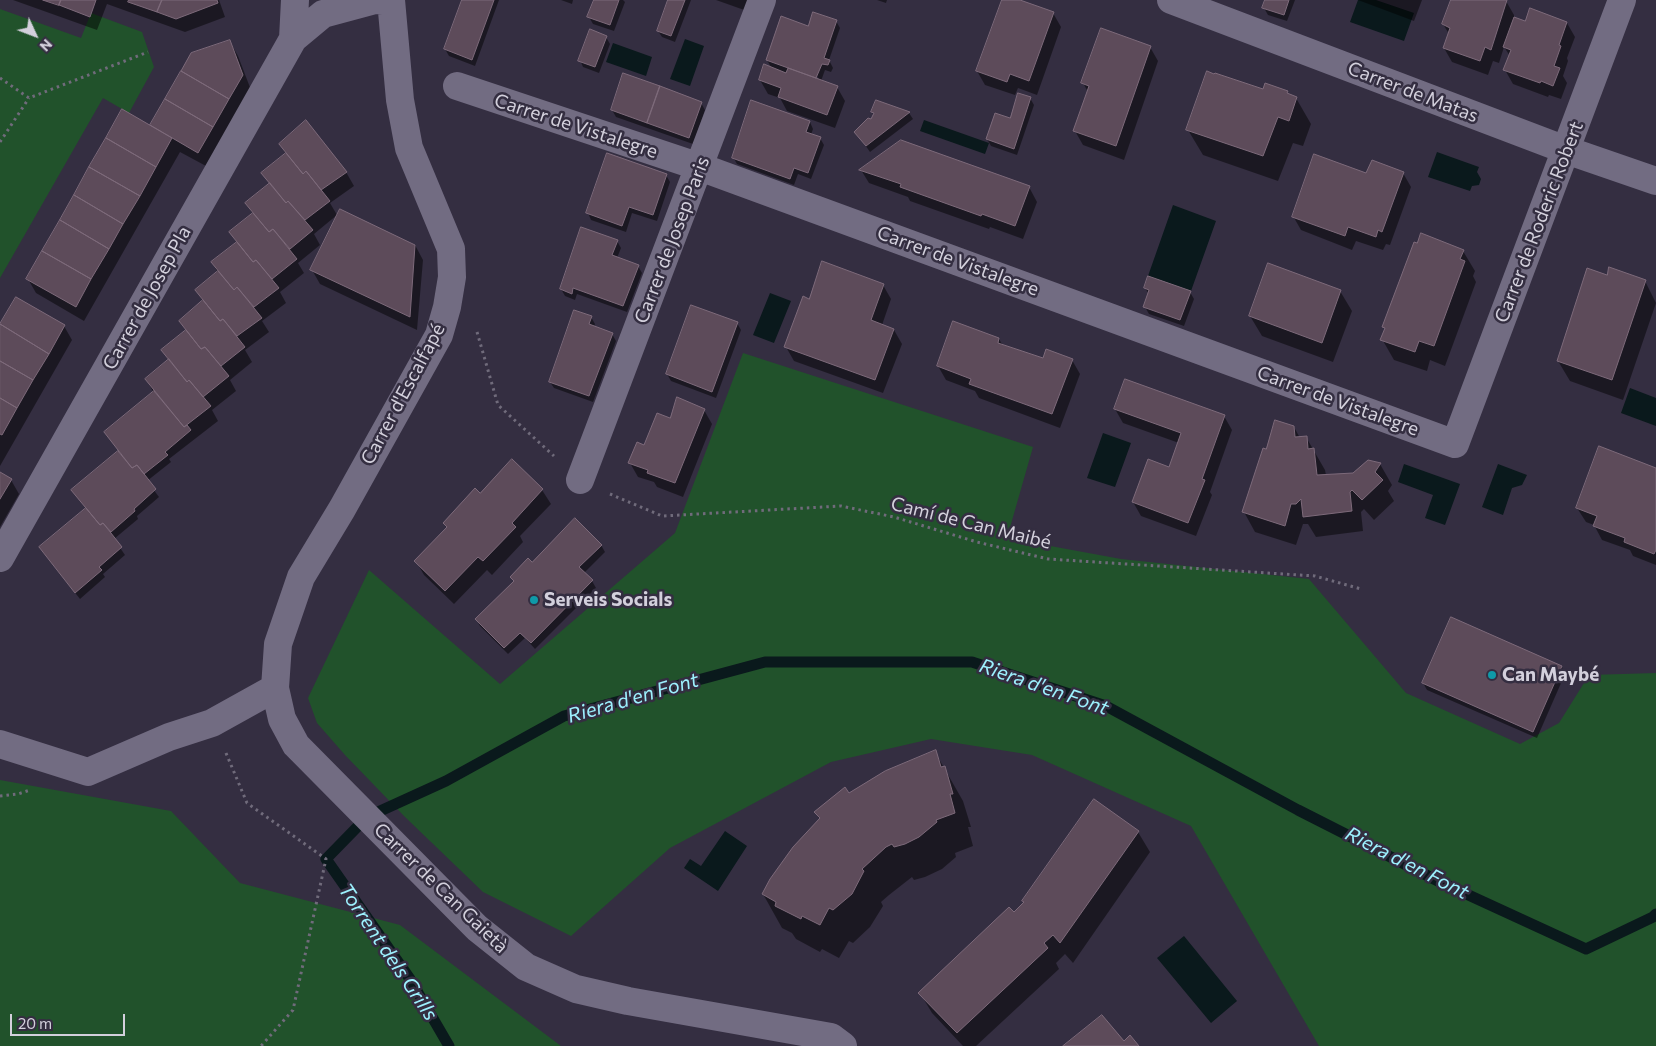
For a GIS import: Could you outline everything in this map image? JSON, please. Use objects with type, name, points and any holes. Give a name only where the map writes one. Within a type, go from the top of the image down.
[{"type":"street","name":"Carrer de Josep Pla","points":[[293,39],[295,0]]},
{"type":"street","name":"Carrer de Josep Pla","points":[[0,558],[293,39],[324,7],[375,0],[391,0]]},
{"type":"street","name":"Carrer d'Escalfapé","points":[[275,688],[278,644],[301,577],[342,509],[439,335],[448,307],[452,277],[450,249],[409,148],[400,100],[391,0]]},
{"type":"street","name":"Carrer de Josep Paris","points":[[580,480],[762,0]]},
{"type":"street","name":"Carrer de Matas","points":[[1171,0],[1202,5],[1566,150],[1656,181]]},
{"type":"street","name":"Carrer de Roderic Robert","points":[[1455,444],[1622,0]]},
{"type":"street","name":"Carrer de Vistalegre","points":[[457,86],[700,166],[1455,444]]},
{"type":"street","points":[[0,744],[88,772],[169,737],[212,723],[275,688]]},
{"type":"street","name":"Carrer de Can Gaietà","points":[[275,688],[282,719],[296,745],[477,928],[526,967],[576,989],[628,1001],[830,1037],[843,1046]]},
{"type":"path","points":[[0,142],[29,98],[148,52]]},
{"type":"path","points":[[0,78],[29,98]]},
{"type":"path","name":"Camí de Can Maibé","points":[[448,307],[472,315],[498,405],[580,480],[662,516],[841,506],[894,517],[977,542],[1048,559],[1315,576],[1361,589]]},
{"type":"path","points":[[212,723],[247,803],[326,860],[293,1010],[261,1046]]},
{"type":"green space","points":[[0,9],[81,38],[91,13],[142,32],[154,67],[129,113],[103,98],[0,278]]},
{"type":"green space","points":[[743,353],[1033,447],[1007,538],[1121,559],[1309,579],[1406,693],[1520,744],[1559,723],[1589,675],[1656,673],[1656,1046],[1319,1046],[1191,826],[1032,755],[931,739],[831,762],[670,848],[571,936],[483,892],[404,816],[345,755],[317,723],[308,698],[369,570],[500,684],[675,533]]},
{"type":"green space","points":[[0,780],[171,811],[240,883],[400,925],[561,1046],[0,1046]]},
{"type":"shaded area","points":[[1358,0],[1376,0],[1414,13],[1404,41],[1350,22]]},
{"type":"shaded area","points":[[685,39],[704,46],[690,86],[670,79]]},
{"type":"shaded area","points":[[613,43],[652,57],[646,76],[606,62]]},
{"type":"shaded area","points":[[924,120],[989,143],[985,154],[920,131]]},
{"type":"shaded area","points":[[1437,152],[1479,167],[1477,172],[1481,179],[1479,185],[1472,186],[1470,191],[1428,177]]},
{"type":"shaded area","points":[[1173,205],[1216,221],[1191,291],[1148,276]]},
{"type":"shaded area","points":[[770,293],[791,301],[774,343],[753,335]]},
{"type":"shaded area","points":[[1630,388],[1656,398],[1656,426],[1621,413]]},
{"type":"shaded area","points":[[1103,433],[1131,443],[1115,487],[1087,478]]},
{"type":"shaded area","points":[[1404,464],[1460,484],[1445,525],[1425,518],[1433,495],[1398,482]]},
{"type":"shaded area","points":[[1498,464],[1527,475],[1522,485],[1512,488],[1503,515],[1482,507]]},
{"type":"shaded area","points":[[725,831],[747,846],[718,891],[684,868],[690,859],[701,866]]},
{"type":"shaded area","points":[[1184,936],[1237,1001],[1211,1023],[1157,958]]},
{"type":"building","points":[[43,0],[61,0],[59,5]]},
{"type":"building","points":[[61,0],[96,0],[90,17],[59,5]]},
{"type":"building","points":[[129,0],[162,0],[157,12],[128,2]]},
{"type":"building","points":[[162,0],[217,0],[218,3],[176,19],[157,12]]},
{"type":"building","points":[[462,0],[494,0],[472,60],[444,49]]},
{"type":"building","points":[[594,0],[619,0],[610,25],[587,17]]},
{"type":"building","points":[[668,0],[685,0],[671,36],[657,31]]},
{"type":"building","points":[[1002,0],[1020,0],[1054,12],[1029,81],[1010,74],[1007,82],[976,71]]},
{"type":"building","points":[[1265,0],[1289,0],[1284,15],[1262,8]]},
{"type":"building","points":[[1451,0],[1507,0],[1491,50],[1485,47],[1480,61],[1443,48],[1450,28],[1442,24]]},
{"type":"building","points":[[1530,8],[1567,22],[1554,66],[1560,68],[1553,86],[1503,70],[1511,50],[1503,47],[1514,17],[1525,21]]},
{"type":"building","points":[[813,12],[837,20],[824,58],[830,60],[828,65],[822,64],[816,78],[766,60],[781,16],[808,26]]},
{"type":"building","points":[[1101,28],[1151,46],[1116,146],[1073,131],[1089,86],[1081,83]]},
{"type":"building","points":[[590,29],[607,36],[595,67],[578,61]]},
{"type":"building","points":[[230,40],[243,75],[229,99],[181,71],[191,53]]},
{"type":"building","points":[[764,64],[786,73],[788,68],[838,86],[827,115],[778,97],[781,88],[759,80]]},
{"type":"building","points":[[181,71],[229,99],[213,127],[165,99]]},
{"type":"building","points":[[1207,71],[1263,89],[1265,83],[1288,91],[1287,93],[1297,97],[1289,121],[1278,117],[1263,156],[1186,130]]},
{"type":"building","points":[[623,73],[660,86],[647,123],[611,110]]},
{"type":"building","points":[[660,86],[702,102],[689,138],[647,123]]},
{"type":"building","points":[[1018,93],[1031,97],[1014,149],[986,139],[995,113],[1010,118]]},
{"type":"building","points":[[165,99],[213,127],[198,153],[150,125]]},
{"type":"building","points":[[751,100],[810,121],[806,132],[821,137],[808,173],[794,168],[790,179],[732,158]]},
{"type":"building","points":[[876,100],[910,112],[866,146],[854,132],[868,118],[871,119],[874,113],[871,112]]},
{"type":"building","points":[[122,109],[172,138],[156,167],[106,138]]},
{"type":"building","points":[[306,120],[347,172],[321,190],[306,171],[303,174],[279,144]]},
{"type":"building","points":[[106,138],[156,167],[140,196],[89,167]]},
{"type":"building","points":[[901,140],[1030,186],[1015,226],[900,187],[901,184],[859,170]]},
{"type":"building","points":[[286,153],[303,174],[306,171],[330,201],[305,220],[288,201],[286,203],[261,173]]},
{"type":"building","points":[[607,153],[667,174],[653,215],[629,207],[622,226],[586,213]]},
{"type":"building","points":[[1314,154],[1366,173],[1372,160],[1404,172],[1382,232],[1378,230],[1376,237],[1348,227],[1345,236],[1292,217]]},
{"type":"building","points":[[89,167],[140,196],[123,224],[74,195]]},
{"type":"building","points":[[270,183],[286,203],[288,201],[313,230],[290,249],[273,229],[269,232],[245,203]]},
{"type":"building","points":[[74,195],[123,224],[109,249],[60,220]]},
{"type":"building","points":[[340,209],[415,245],[410,317],[310,270]]},
{"type":"building","points":[[253,213],[269,232],[273,229],[297,259],[272,279],[256,260],[253,262],[229,232]]},
{"type":"building","points":[[60,220],[109,249],[91,279],[42,251]]},
{"type":"building","points":[[581,227],[618,240],[612,255],[639,265],[623,306],[573,288],[572,294],[560,289]]},
{"type":"building","points":[[1421,233],[1464,250],[1460,259],[1465,261],[1434,346],[1419,341],[1415,352],[1380,340],[1385,328],[1382,327],[1414,242],[1417,243]]},
{"type":"building","points":[[237,242],[253,262],[256,260],[279,288],[254,307],[237,287],[234,290],[211,262]]},
{"type":"building","points":[[42,251],[91,279],[76,307],[26,279]]},
{"type":"building","points":[[822,261],[884,284],[871,320],[894,329],[875,380],[784,347],[803,296],[809,299]]},
{"type":"building","points":[[1268,263],[1341,290],[1322,343],[1249,316]]},
{"type":"building","points":[[1609,267],[1646,280],[1612,380],[1557,361],[1587,268],[1607,275]]},
{"type":"building","points":[[218,271],[234,290],[237,287],[262,318],[237,336],[223,319],[220,321],[195,290]]},
{"type":"building","points":[[1148,276],[1191,291],[1180,320],[1143,307],[1149,290],[1144,288]]},
{"type":"building","points":[[16,297],[65,325],[49,354],[0,324]]},
{"type":"building","points":[[203,300],[220,321],[223,319],[245,347],[221,366],[205,347],[201,349],[179,321]]},
{"type":"building","points":[[691,305],[738,322],[712,392],[666,374]]},
{"type":"building","points":[[574,310],[592,316],[589,324],[613,333],[589,396],[549,382]]},
{"type":"building","points":[[953,321],[999,338],[998,343],[1043,358],[1046,349],[1073,359],[1052,414],[969,384],[971,379],[937,366]]},
{"type":"building","points":[[0,324],[49,354],[33,380],[0,361]]},
{"type":"building","points":[[186,330],[201,349],[205,347],[229,376],[203,397],[189,380],[187,382],[161,350]]},
{"type":"building","points":[[169,359],[187,382],[189,380],[211,406],[184,427],[145,379]]},
{"type":"building","points":[[0,361],[33,380],[17,408],[0,398]]},
{"type":"building","points":[[1125,379],[1225,415],[1202,479],[1205,480],[1188,523],[1132,502],[1148,459],[1169,467],[1181,433],[1114,409]]},
{"type":"building","points":[[154,391],[184,427],[187,425],[191,430],[165,452],[168,455],[144,474],[137,465],[132,468],[104,432]]},
{"type":"building","points":[[677,397],[705,409],[675,483],[647,473],[648,470],[628,463],[637,442],[644,445],[657,413],[670,418]]},
{"type":"building","points":[[0,398],[17,408],[2,435],[0,434]]},
{"type":"building","points":[[1275,420],[1294,426],[1295,437],[1307,436],[1308,449],[1314,448],[1317,475],[1353,473],[1368,460],[1381,463],[1375,472],[1383,480],[1362,500],[1352,490],[1350,492],[1352,511],[1303,517],[1301,499],[1296,504],[1291,504],[1285,526],[1242,512],[1263,448],[1266,449]]},
{"type":"building","points":[[1599,446],[1656,468],[1656,550],[1654,554],[1624,542],[1625,538],[1593,526],[1597,516],[1576,508]]},
{"type":"building","points":[[118,451],[132,468],[137,465],[156,489],[111,532],[103,523],[100,525],[71,490]]},
{"type":"building","points":[[512,459],[543,489],[512,523],[516,527],[483,561],[478,557],[445,591],[414,561],[447,527],[443,523],[475,488],[480,493]]},
{"type":"building","points":[[0,472],[12,479],[0,499]]},
{"type":"building","points":[[86,508],[100,525],[103,523],[122,547],[99,567],[102,570],[75,593],[39,547]]},
{"type":"building","name":"Serveis Socials","points":[[575,518],[602,545],[579,567],[593,580],[531,643],[520,633],[504,648],[475,619],[514,581],[510,577],[528,558],[532,562]]},
{"type":"building","name":"Can Maybé","points":[[1451,617],[1562,666],[1533,732],[1422,683]]},
{"type":"building","points":[[936,750],[941,767],[945,766],[953,794],[950,794],[955,813],[936,820],[937,822],[919,837],[905,844],[894,847],[892,844],[886,847],[862,869],[864,871],[852,894],[833,910],[829,908],[820,925],[802,916],[801,919],[775,906],[776,902],[762,894],[770,879],[793,847],[820,818],[814,812],[845,787],[849,793],[885,771]]},
{"type":"building","points":[[1094,799],[1139,831],[1060,943],[1053,935],[1044,943],[1048,948],[957,1033],[918,993],[1009,907],[1014,912],[1024,902],[1022,901]]},
{"type":"building","points":[[1102,1015],[1124,1041],[1130,1035],[1139,1046],[1063,1046]]},
{"type":"waterway","name":"Riera d'en Font","points":[[449,1046],[410,979],[326,859],[367,817],[446,781],[564,716],[765,662],[972,662],[1106,706],[1298,810],[1438,881],[1586,949],[1656,914]]},
{"type":"place","name":"Serveis Socials","points":[[534,600]]},
{"type":"place","name":"Can Maybé","points":[[1492,675]]},
{"type":"water label","name":"Torrent dels Grills","points":[[388,952]]}]
